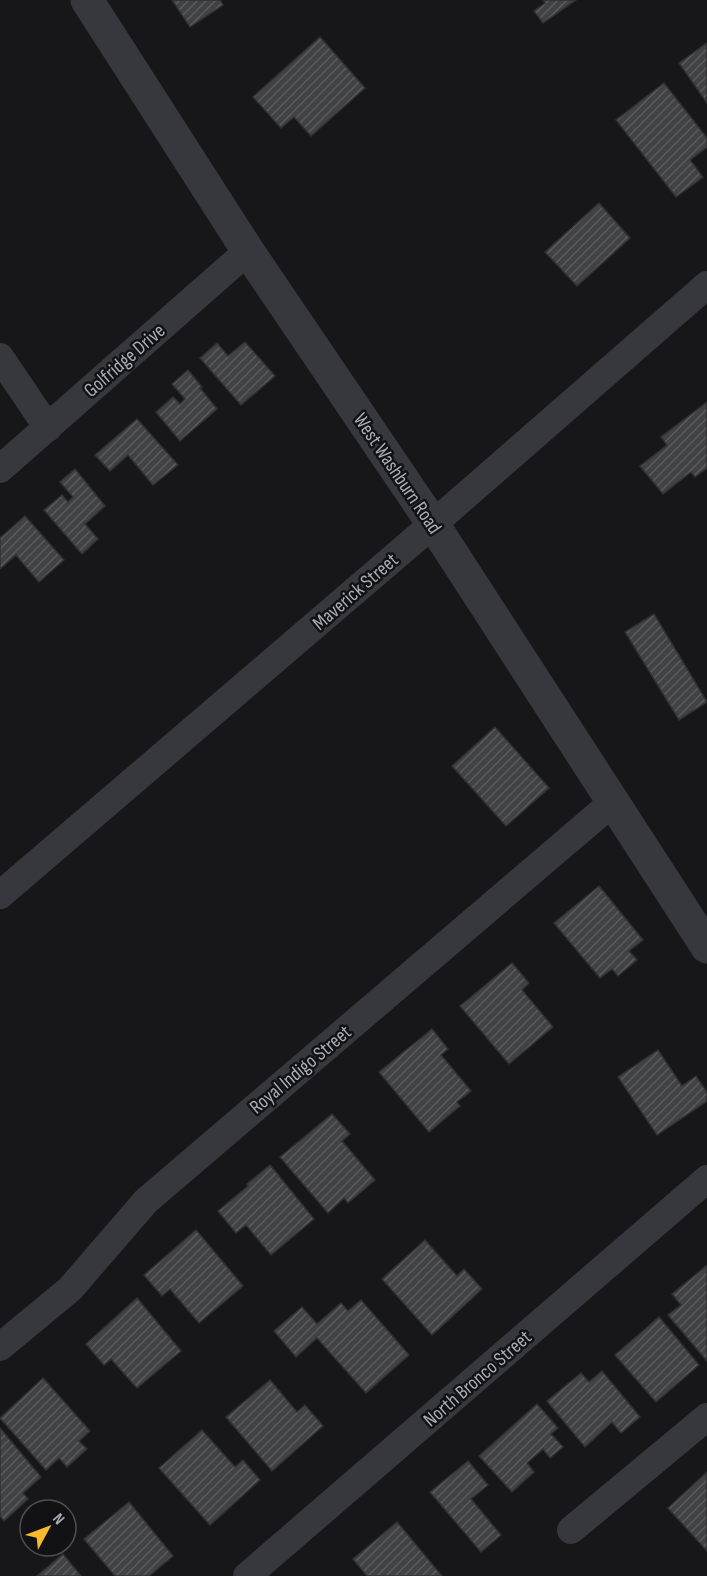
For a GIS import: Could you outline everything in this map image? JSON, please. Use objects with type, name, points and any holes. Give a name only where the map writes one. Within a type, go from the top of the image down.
[{"type":"street","name":"West Washburn Road","points":[[87,0],[248,251],[433,524],[707,947]]},
{"type":"street","name":"Golfridge Drive","points":[[0,469],[248,251]]},
{"type":"street","name":"Maverick Street","points":[[0,895],[433,524],[707,285]]},
{"type":"street","points":[[0,357],[48,428]]},
{"type":"street","name":"Royal Indigo Street","points":[[0,1347],[70,1289],[146,1201],[613,802]]},
{"type":"street","name":"North Bronco Street","points":[[247,1576],[707,1179]]},
{"type":"street","points":[[571,1530],[707,1417]]},
{"type":"building","points":[[172,0],[220,0],[223,5],[190,27]]},
{"type":"building","points":[[543,0],[576,0],[543,23],[534,11],[545,3]]},
{"type":"building","points":[[320,37],[365,88],[311,136],[294,117],[281,128],[253,97]]},
{"type":"building","points":[[707,43],[707,103],[679,63]]},
{"type":"building","points":[[664,83],[707,138],[707,147],[690,160],[703,177],[676,197],[616,120]]},
{"type":"building","points":[[599,203],[630,238],[577,286],[545,252]]},
{"type":"building","points":[[245,342],[275,376],[241,405],[200,358],[217,343],[228,356]]},
{"type":"building","points":[[188,370],[217,409],[180,441],[156,412],[173,397],[180,404],[185,399],[172,384]]},
{"type":"building","points":[[707,402],[707,468],[695,477],[691,472],[663,494],[640,466],[667,445],[661,437]]},
{"type":"building","points":[[137,419],[178,465],[153,485],[128,455],[110,471],[95,455]]},
{"type":"building","points":[[75,469],[105,506],[85,524],[98,539],[82,554],[44,510],[62,495],[68,502],[73,497],[60,482]]},
{"type":"building","points":[[25,516],[64,560],[39,582],[16,555],[0,569],[0,538]]},
{"type":"building","points":[[654,614],[707,702],[679,720],[625,632]]},
{"type":"building","points":[[495,727],[549,788],[506,826],[452,766]]},
{"type":"building","points":[[599,886],[643,940],[629,951],[637,960],[618,976],[612,969],[600,978],[554,923]]},
{"type":"building","points":[[512,963],[529,983],[522,990],[553,1027],[509,1064],[460,1006]]},
{"type":"building","points":[[432,1029],[448,1049],[441,1055],[471,1091],[457,1102],[460,1106],[429,1132],[379,1072]]},
{"type":"building","points":[[658,1050],[682,1086],[696,1076],[707,1092],[707,1101],[657,1135],[618,1077]]},
{"type":"building","points":[[332,1114],[350,1134],[342,1141],[375,1180],[348,1203],[344,1198],[328,1213],[280,1157]]},
{"type":"building","points":[[270,1165],[314,1219],[271,1255],[246,1225],[236,1233],[218,1211]]},
{"type":"building","points":[[196,1230],[243,1286],[199,1323],[170,1289],[162,1296],[144,1275]]},
{"type":"building","points":[[425,1240],[457,1276],[464,1269],[482,1289],[432,1335],[382,1279]]},
{"type":"building","points":[[706,1266],[707,1361],[668,1315],[681,1305],[672,1294]]},
{"type":"building","points":[[137,1298],[181,1351],[137,1388],[111,1359],[104,1365],[86,1344]]},
{"type":"building","points":[[361,1300],[409,1355],[366,1393],[317,1338],[296,1357],[274,1331],[302,1307],[317,1324],[341,1303],[348,1311]]},
{"type":"building","points":[[659,1317],[699,1365],[656,1402],[615,1355]]},
{"type":"building","points":[[602,1371],[640,1417],[621,1433],[612,1422],[585,1447],[547,1401],[581,1373],[589,1382]]},
{"type":"building","points":[[43,1378],[90,1431],[79,1441],[87,1449],[67,1467],[59,1458],[46,1470],[0,1418]]},
{"type":"building","points":[[270,1380],[297,1412],[305,1405],[323,1426],[272,1471],[226,1417]]},
{"type":"building","points":[[537,1404],[558,1428],[551,1434],[563,1447],[550,1458],[543,1449],[527,1463],[534,1472],[512,1492],[479,1456]]},
{"type":"building","points":[[0,1428],[41,1477],[23,1493],[27,1498],[18,1498],[18,1508],[4,1521],[0,1516]]},
{"type":"building","points":[[202,1430],[235,1467],[243,1460],[260,1480],[210,1525],[159,1468]]},
{"type":"building","points":[[468,1461],[488,1485],[471,1499],[501,1535],[481,1552],[430,1492]]},
{"type":"building","points":[[707,1472],[707,1551],[668,1508]]},
{"type":"building","points":[[129,1502],[173,1556],[149,1576],[115,1576],[84,1539]]},
{"type":"building","points":[[397,1522],[442,1576],[367,1576],[353,1559]]},
{"type":"building","points":[[58,1558],[66,1558],[81,1576],[37,1576]]}]
